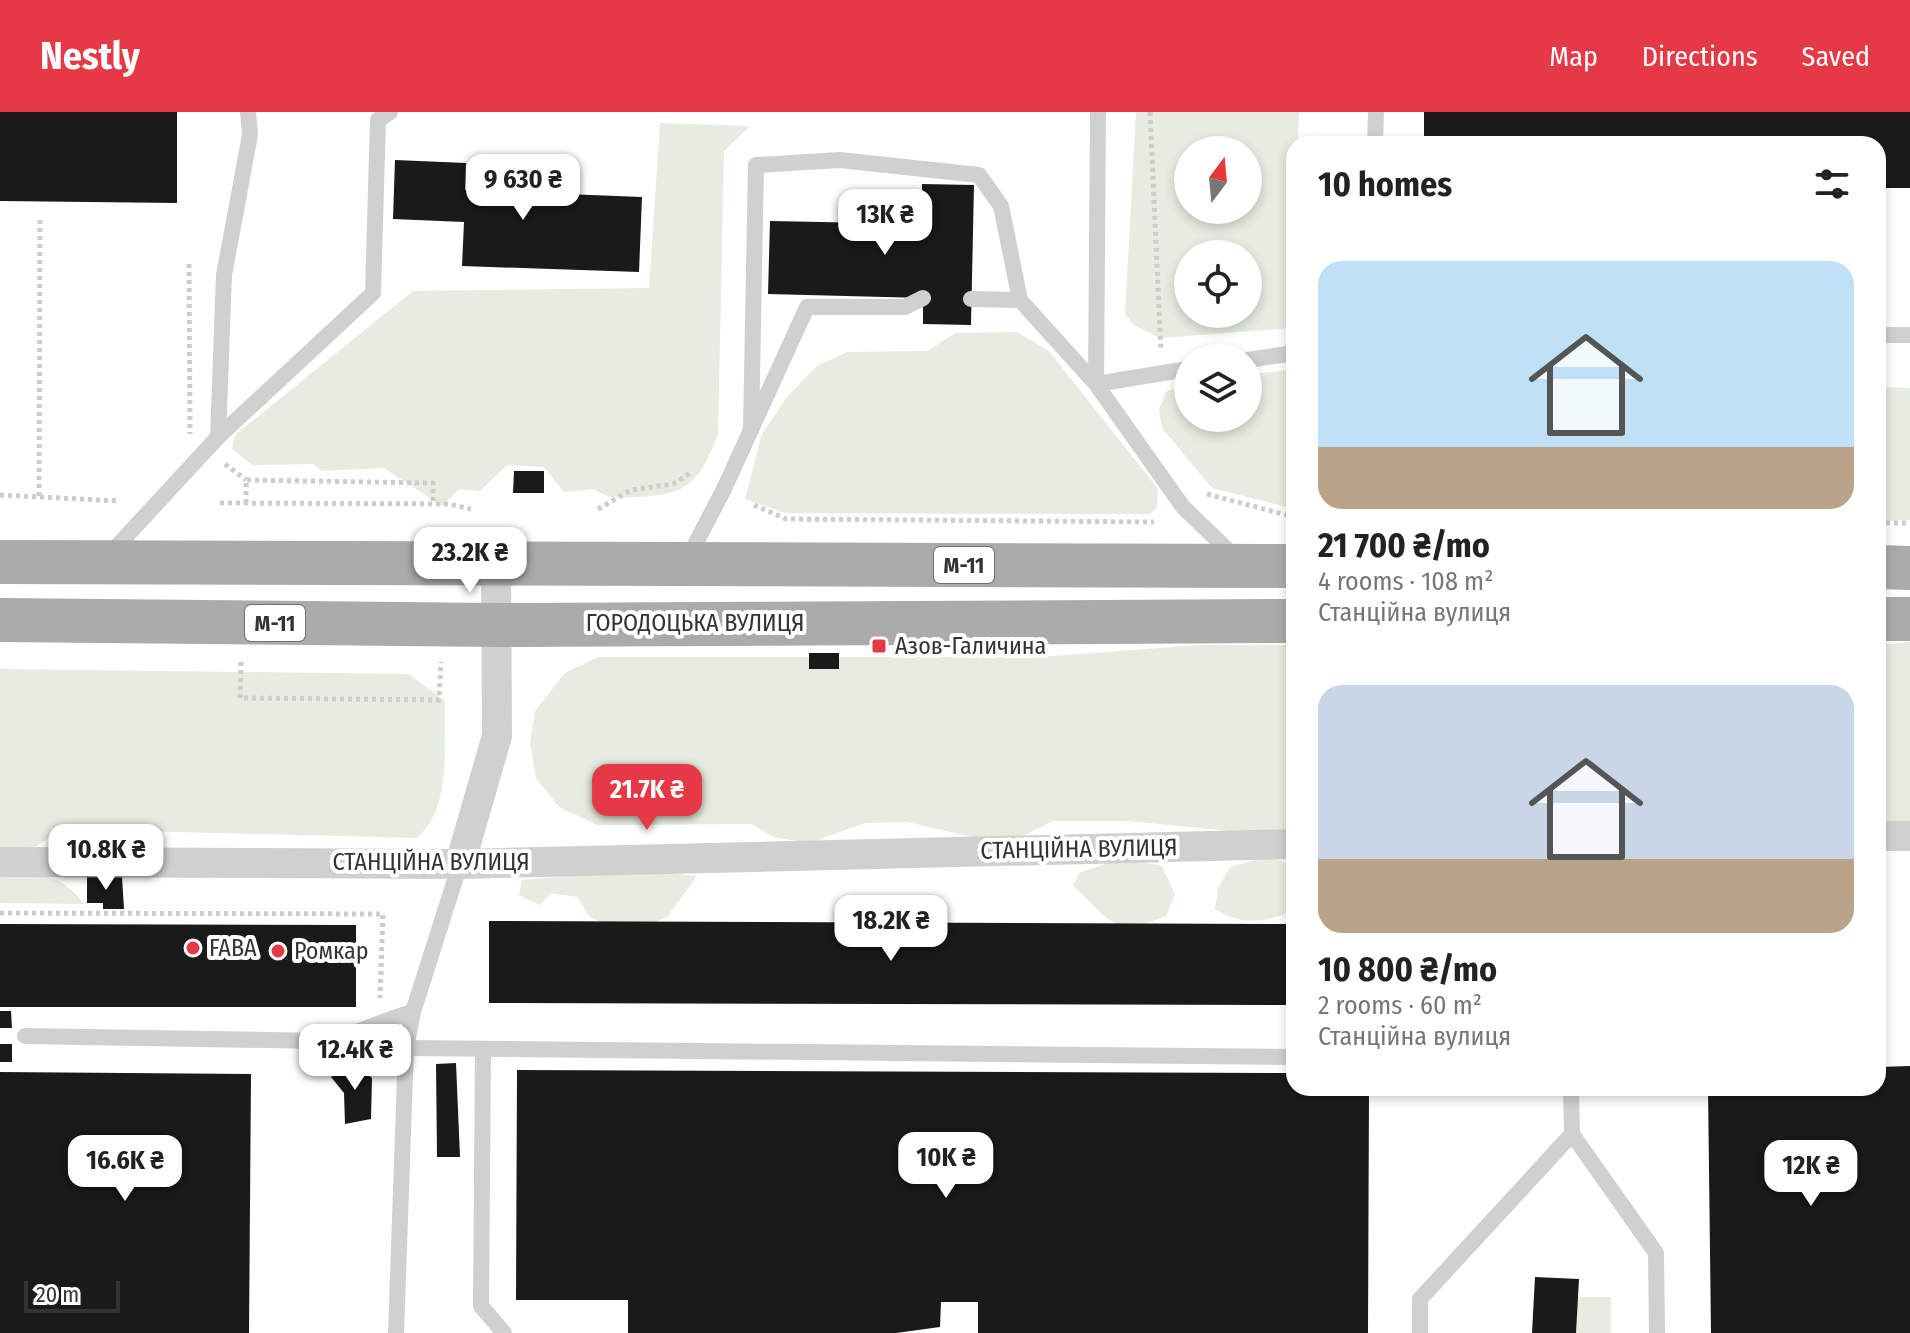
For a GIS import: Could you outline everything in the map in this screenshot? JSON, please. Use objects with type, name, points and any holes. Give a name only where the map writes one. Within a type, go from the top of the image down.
[{"type":"main road","name":"М-11","points":[[0,562],[1286,566]]},
{"type":"main road","points":[[1886,567],[1910,568]]},
{"type":"main road","points":[[1886,619],[1910,619]]},
{"type":"main road","name":"ГОРОДОЦЬКА ВУЛИЦЯ","points":[[0,620],[498,625],[1286,621]]},
{"type":"street","points":[[460,864],[497,736],[496,564]]},
{"type":"street","points":[[1886,836],[1910,836]]},
{"type":"street","name":"СТАНЦІЙНА ВУЛИЦЯ","points":[[0,862],[460,864],[1286,844]]},
{"type":"lane","points":[[218,437],[224,275],[250,135],[248,112]]},
{"type":"lane","points":[[101,563],[218,437],[373,293],[378,120],[390,112]]},
{"type":"lane","points":[[1096,384],[1098,112]]},
{"type":"lane","points":[[1375,136],[1376,112]]},
{"type":"lane","points":[[751,430],[756,165],[840,160],[979,175],[1001,206],[1020,300],[1096,384],[1183,507],[1244,565]]},
{"type":"lane","points":[[684,564],[751,430],[807,307],[905,307],[923,298]]},
{"type":"lane","points":[[971,299],[1020,300]]},
{"type":"lane","points":[[1886,335],[1910,335]]},
{"type":"lane","points":[[1262,358],[1286,354]]},
{"type":"lane","points":[[1096,384],[1174,371]]},
{"type":"lane","points":[[396,1333],[406,1048],[413,1012],[460,864]]},
{"type":"lane","points":[[25,1036],[323,1041],[350,1037],[379,1021],[413,1012]]},
{"type":"lane","points":[[406,1048],[1286,1057]]},
{"type":"lane","points":[[483,1050],[481,1306],[504,1333]]},
{"type":"lane","points":[[1571,1096],[1572,1134],[1656,1253],[1657,1333]]},
{"type":"lane","points":[[1420,1333],[1420,1299],[1572,1134]]},
{"type":"path","points":[[1150,112],[1163,373]]},
{"type":"path","points":[[39,496],[40,218]]},
{"type":"path","points":[[598,509],[631,490],[673,484],[692,472]]},
{"type":"path","points":[[246,503],[246,480],[433,483],[433,504]]},
{"type":"path","points":[[1207,494],[1286,515]]},
{"type":"path","points":[[0,495],[120,501]]},
{"type":"path","points":[[220,503],[433,504],[471,509]]},
{"type":"path","points":[[754,505],[786,519],[1154,522]]},
{"type":"path","points":[[1886,523],[1910,523]]},
{"type":"path","points":[[241,662],[240,698],[439,700],[441,662]]},
{"type":"path","points":[[0,913],[383,914],[379,1021]]},
{"type":"shaded area","points":[[1136,112],[1299,112],[1298,136],[1286,136],[1286,328],[1160,338],[1134,325],[1125,314]]},
{"type":"shaded area","points":[[660,123],[750,126],[724,151],[718,435],[704,465],[689,484],[668,493],[623,498],[604,495],[594,489],[564,492],[544,467],[507,465],[480,491],[459,489],[442,506],[384,468],[322,471],[313,464],[252,465],[232,449],[235,435],[413,291],[649,288]]},
{"type":"shaded area","points":[[1017,332],[1049,351],[1158,489],[1157,507],[1150,514],[785,513],[745,499],[762,434],[787,397],[817,366],[847,352],[927,351],[955,333]]},
{"type":"shaded area","points":[[1286,370],[1286,507],[1212,488],[1162,428],[1159,410],[1166,392],[1174,388],[1174,432],[1262,432],[1262,373]]},
{"type":"shaded area","points":[[1886,387],[1910,388],[1910,520],[1886,521]]},
{"type":"shaded area","points":[[1910,642],[1910,830],[1886,830],[1886,644]]},
{"type":"shaded area","points":[[1199,645],[1286,645],[1286,829],[1229,831],[1129,821],[1053,821],[1006,845],[907,822],[865,823],[809,843],[773,837],[752,824],[597,825],[559,807],[536,778],[530,743],[535,711],[565,673],[598,657],[1039,657]]},
{"type":"shaded area","points":[[0,669],[409,674],[445,701],[444,774],[436,809],[417,838],[62,829],[35,847],[0,849]]},
{"type":"shaded area","points":[[1269,856],[1286,863],[1286,913],[1254,921],[1234,918],[1215,909],[1218,888],[1230,867]]},
{"type":"shaded area","points":[[1122,858],[1162,866],[1175,894],[1166,916],[1148,923],[1123,926],[1105,916],[1073,886],[1079,873]]},
{"type":"shaded area","points":[[0,869],[57,880],[84,904],[0,903]]},
{"type":"shaded area","points":[[637,870],[697,876],[667,917],[643,927],[615,928],[590,917],[577,897],[551,893],[540,905],[519,895],[522,880]]},
{"type":"shaded area","points":[[1559,1297],[1611,1297],[1611,1333],[1559,1333]]},
{"type":"building","points":[[0,112],[177,112],[177,203],[0,201]]},
{"type":"building","points":[[1424,112],[1910,112],[1910,188],[1886,188],[1886,136],[1424,136]]},
{"type":"building","points":[[395,160],[466,163],[465,190],[642,197],[639,272],[462,266],[464,222],[393,219]]},
{"type":"building","points":[[922,184],[974,185],[971,325],[923,324],[923,298],[768,294],[770,221],[922,224]]},
{"type":"building","points":[[514,471],[544,471],[544,493],[513,493]]},
{"type":"building","points":[[809,653],[839,653],[839,669],[809,669]]},
{"type":"building","points":[[87,877],[122,877],[124,909],[103,909],[103,903],[87,903]]},
{"type":"building","points":[[489,921],[1286,924],[1286,1005],[489,1003]]},
{"type":"building","points":[[0,924],[356,925],[356,1007],[0,1007]]},
{"type":"building","points":[[0,1011],[11,1011],[12,1028],[0,1028]]},
{"type":"building","points":[[0,1044],[12,1044],[12,1062],[0,1062]]},
{"type":"building","points":[[349,1058],[372,1078],[371,1119],[345,1124],[344,1093],[331,1077]]},
{"type":"building","points":[[456,1063],[460,1157],[437,1157],[436,1064]]},
{"type":"building","points":[[1910,1066],[1910,1333],[1711,1333],[1708,1096],[1886,1096],[1886,1067]]},
{"type":"building","points":[[517,1070],[1286,1073],[1286,1096],[1369,1096],[1368,1333],[978,1333],[978,1302],[941,1302],[940,1327],[896,1333],[628,1333],[628,1300],[516,1300]]},
{"type":"building","points":[[0,1072],[251,1074],[249,1333],[0,1333]]},
{"type":"building","points":[[1535,1277],[1579,1279],[1576,1333],[1532,1333]]},
{"type":"place","name":"Азов-Галичина","points":[[879,646]]},
{"type":"place","name":"FABA","points":[[193,948]]},
{"type":"place","name":"Ромкар","points":[[278,951]]}]
